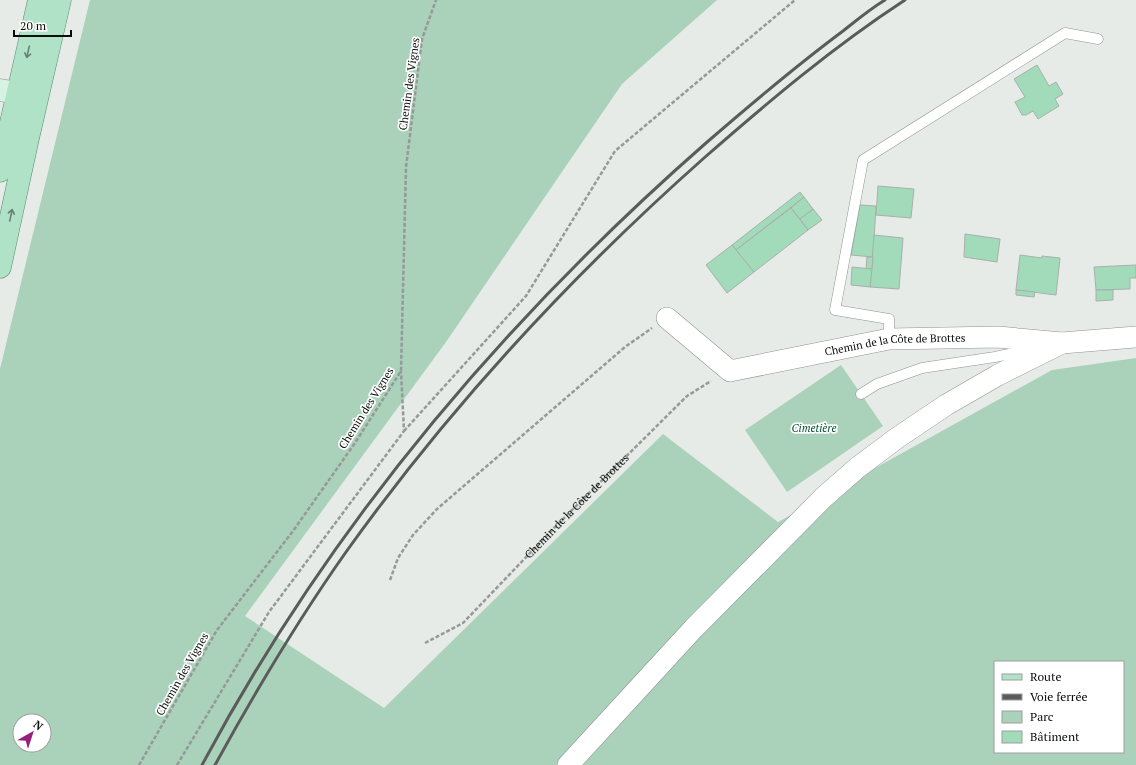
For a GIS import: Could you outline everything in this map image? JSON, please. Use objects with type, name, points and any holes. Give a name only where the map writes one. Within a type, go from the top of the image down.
[{"type":"main road","points":[[0,170],[19,93],[39,0]]},
{"type":"main road","points":[[0,267],[19,93],[60,0]]},
{"type":"street","points":[[667,318],[730,371]]},
{"type":"street","name":"Chemin de la Côte de Brottes","points":[[730,371],[888,339],[998,337],[1062,342],[1136,337]]},
{"type":"street","points":[[568,765],[694,628],[824,498],[857,468],[897,438],[946,405],[998,375],[1062,342]]},
{"type":"lane","points":[[888,339],[889,319],[834,310],[863,160],[1065,33],[1098,39]]},
{"type":"lane","points":[[862,394],[877,384],[922,368],[995,357],[1062,342]]},
{"type":"path","name":"Chemin des Vignes","points":[[139,765],[217,630],[293,531],[342,462],[401,371],[406,167],[422,39],[436,0]]},
{"type":"path","points":[[177,765],[269,612],[404,431],[526,296],[615,151],[795,0]]},
{"type":"path","points":[[390,580],[398,558],[414,536],[437,510],[625,347],[667,318]]},
{"type":"path","points":[[401,371],[404,431]]},
{"type":"path","name":"Chemin de la Côte de Brottes","points":[[425,643],[462,623],[556,526],[687,396],[705,384],[730,371]]},
{"type":"green space","points":[[90,0],[717,0],[622,84],[446,342],[245,616],[384,708],[663,434],[778,522],[1052,370],[1136,358],[1136,765],[0,765],[0,369]]},
{"type":"green space","name":"Cimetière","points":[[841,365],[883,426],[787,492],[745,430]]},
{"type":"building","points":[[1037,65],[1049,86],[1056,82],[1063,94],[1055,99],[1059,106],[1038,119],[1033,111],[1026,115],[1022,115],[1015,102],[1025,97],[1014,79]]},
{"type":"building","points":[[878,186],[914,189],[911,218],[876,215]]},
{"type":"building","points":[[800,192],[804,197],[736,250],[732,245]]},
{"type":"building","points":[[804,197],[813,209],[800,219],[791,208]]},
{"type":"building","points":[[860,205],[876,206],[873,257],[851,255]]},
{"type":"building","points":[[791,208],[808,230],[754,272],[736,250]]},
{"type":"building","points":[[813,209],[822,220],[808,230],[800,219]]},
{"type":"building","points":[[965,234],[1000,239],[997,262],[964,257]]},
{"type":"building","points":[[874,235],[903,238],[899,289],[870,287]]},
{"type":"building","points":[[732,245],[754,272],[727,293],[706,265]]},
{"type":"building","points":[[1020,255],[1042,258],[1042,256],[1060,258],[1056,295],[1016,290]]},
{"type":"building","points":[[867,257],[873,257],[872,269],[866,269]]},
{"type":"building","points":[[1136,265],[1136,278],[1130,278],[1130,289],[1096,290],[1094,267]]},
{"type":"building","points":[[852,267],[872,269],[870,287],[851,285]]},
{"type":"building","points":[[1016,290],[1035,292],[1034,297],[1016,295]]},
{"type":"building","points":[[1096,290],[1113,290],[1113,300],[1096,301]]},
{"type":"railway","points":[[202,765],[252,677],[306,592],[364,510],[426,431],[491,355],[560,281],[632,211],[706,143],[791,72],[885,0]]},
{"type":"railway","points":[[215,765],[278,657],[346,552],[427,446],[469,395],[514,345],[606,249],[704,158],[752,116],[827,56],[905,0]]}]
